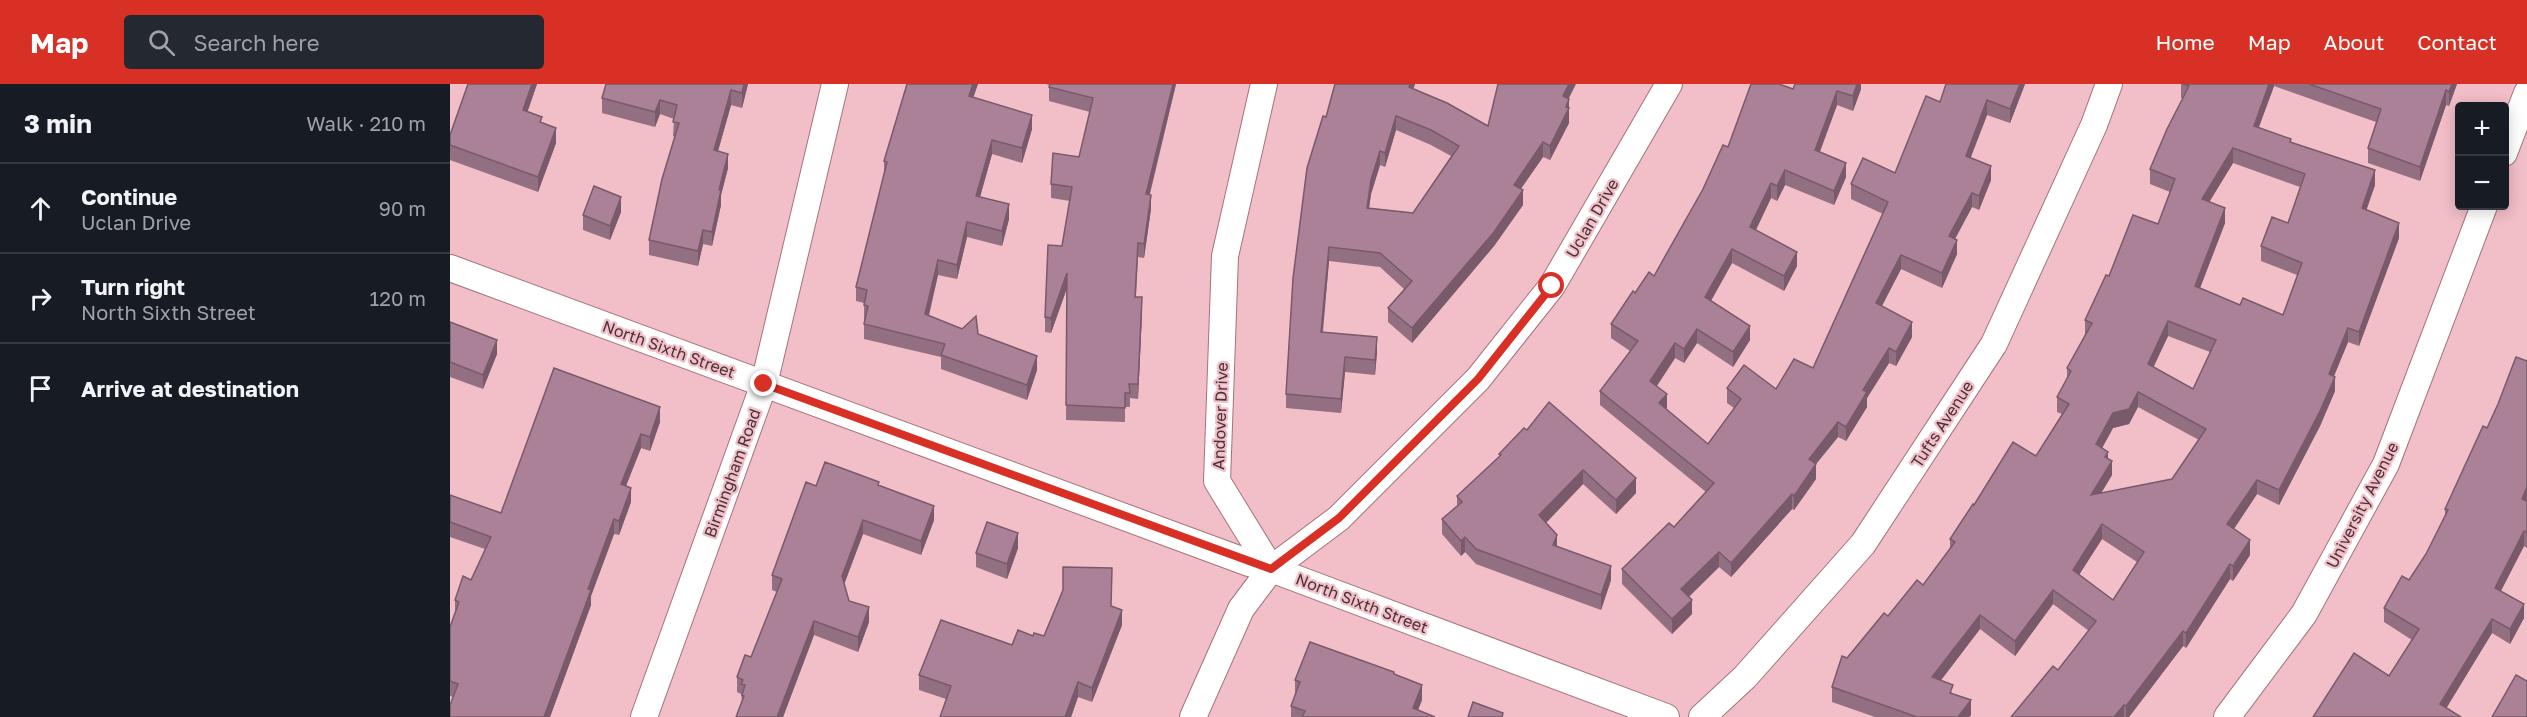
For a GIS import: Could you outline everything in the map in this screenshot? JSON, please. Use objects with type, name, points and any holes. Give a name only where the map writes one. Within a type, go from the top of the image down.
[{"type":"street","name":"Birmingham Road","points":[[644,717],[764,384],[835,84]]},
{"type":"street","name":"Andover Drive","points":[[1264,84],[1225,256],[1217,482],[1271,569]]},
{"type":"street","name":"Uclan Drive","points":[[1271,569],[1339,518],[1478,379],[1552,286],[1669,84]]},
{"type":"street","name":"Tufts Avenue","points":[[1702,717],[1745,677],[1863,544],[1994,344],[2094,125],[2109,84]]},
{"type":"street","points":[[2509,142],[2527,93]]},
{"type":"street","name":"University Avenue","points":[[2226,717],[2304,614],[2386,464],[2482,210]]},
{"type":"street","name":"North Sixth Street","points":[[450,268],[1271,569],[1666,717]]},
{"type":"street","points":[[1193,717],[1241,609],[1271,569]]},
{"type":"building","points":[[468,84],[532,84],[523,110],[542,117],[540,122],[556,128],[538,177],[450,145],[450,135]]},
{"type":"building","points":[[606,84],[744,84],[742,93],[731,90],[714,150],[728,154],[712,232],[703,230],[698,251],[649,240],[662,179],[679,123],[673,122],[677,105],[660,100],[655,112],[602,98]]},
{"type":"building","points":[[907,84],[973,84],[969,96],[1032,115],[1022,148],[992,140],[976,196],[1009,204],[1002,231],[967,222],[957,265],[938,260],[925,314],[962,329],[976,316],[978,334],[1037,356],[1027,385],[941,355],[945,344],[864,324],[868,306],[864,305],[867,290],[856,287],[887,162],[884,161]]},
{"type":"building","points":[[1050,84],[1173,84],[1146,194],[1151,195],[1144,244],[1138,243],[1135,297],[1142,297],[1138,384],[1129,384],[1130,393],[1125,393],[1125,408],[1066,405],[1067,273],[1051,318],[1045,317],[1048,245],[1062,246],[1072,187],[1051,184],[1053,153],[1079,157],[1093,98],[1049,87]]},
{"type":"building","points":[[1335,84],[1410,84],[1409,87],[1447,103],[1488,126],[1498,84],[1569,84],[1563,96],[1569,99],[1566,107],[1569,108],[1550,146],[1543,142],[1514,185],[1523,190],[1494,232],[1412,328],[1388,308],[1412,281],[1380,253],[1329,247],[1321,332],[1377,337],[1375,360],[1345,357],[1341,399],[1286,394],[1293,278],[1307,168],[1323,116],[1326,117]],"holes":[[[1396,116],[1431,130],[1459,146],[1413,213],[1367,208],[1371,180],[1380,151],[1385,153]]]},
{"type":"building","points":[[1751,84],[1779,84],[1793,89],[1795,84],[1857,84],[1853,96],[1837,91],[1815,150],[1846,163],[1834,191],[1785,170],[1777,186],[1771,183],[1750,227],[1797,252],[1784,276],[1732,249],[1705,297],[1750,326],[1733,352],[1697,329],[1684,349],[1675,343],[1650,381],[1667,394],[1659,403],[1708,444],[1741,399],[1727,388],[1744,365],[1776,389],[1794,359],[1813,368],[1888,202],[1851,184],[1863,158],[1895,173],[1926,96],[1940,102],[1946,84],[2020,84],[2010,109],[1987,100],[1966,156],[1991,166],[1979,196],[1972,193],[1949,236],[1957,240],[1942,273],[1901,255],[1876,303],[1912,322],[1896,352],[1889,348],[1863,390],[1867,392],[1846,427],[1838,422],[1809,459],[1816,464],[1794,496],[1792,494],[1731,563],[1719,552],[1681,589],[1692,600],[1672,619],[1622,569],[1669,523],[1674,527],[1714,483],[1600,391],[1638,341],[1611,324],[1649,272],[1654,276],[1703,189],[1723,145],[1728,147]]},
{"type":"building","points":[[2183,84],[2269,84],[2254,126],[2291,139],[2290,142],[2375,170],[2362,208],[2399,223],[2359,332],[2348,328],[2329,374],[2335,377],[2279,490],[2257,480],[2227,524],[2250,540],[2233,566],[2230,564],[2186,633],[2183,631],[2126,706],[2124,705],[2114,717],[2011,717],[2053,666],[2058,670],[2096,621],[2053,590],[2015,641],[1980,615],[1932,677],[1953,685],[1950,693],[1971,700],[1958,717],[1917,717],[1832,687],[1842,656],[1847,658],[1884,613],[1888,616],[1917,580],[1923,585],[1955,542],[1950,539],[2013,442],[2036,456],[2069,404],[2057,397],[2071,371],[2067,368],[2092,323],[2085,320],[2106,275],[2109,276],[2133,215],[2158,224],[2175,179],[2150,169],[2189,86]],"holes":[[[2233,148],[2305,174],[2288,223],[2272,217],[2261,246],[2302,263],[2283,315],[2243,298],[2240,305],[2195,286],[2225,208],[2202,199]],[[2168,321],[2216,340],[2193,389],[2148,364]],[[2138,392],[2206,429],[2172,479],[2091,495],[2112,461],[2105,457],[2108,452],[2096,444],[2113,413],[2129,409]],[[2102,524],[2144,552],[2113,600],[2073,570]]]},
{"type":"building","points":[[2309,84],[2452,84],[2449,92],[2446,90],[2420,167],[2368,148],[2381,109]]},
{"type":"building","points":[[594,186],[621,197],[610,226],[583,215]]},
{"type":"building","points":[[450,322],[497,340],[483,375],[450,362]]},
{"type":"building","points":[[2516,357],[2527,361],[2527,487],[2522,499],[2527,501],[2527,533],[2524,531],[2495,588],[2524,604],[2510,629],[2492,619],[2440,704],[2461,717],[2313,717],[2354,653],[2389,676],[2419,629],[2384,608],[2402,576],[2409,580],[2426,554],[2448,510],[2445,509],[2483,426],[2487,428],[2498,404]]},
{"type":"building","points":[[554,368],[660,407],[650,437],[641,434],[621,484],[631,488],[619,521],[614,519],[588,589],[591,590],[544,717],[450,717],[450,705],[458,684],[450,681],[450,627],[459,602],[455,600],[463,576],[471,580],[491,537],[450,522],[450,495],[501,513]]},
{"type":"building","points":[[1549,402],[1636,478],[1616,500],[1583,470],[1539,515],[1557,535],[1553,545],[1611,566],[1601,595],[1476,549],[1465,537],[1461,541],[1442,519],[1462,502],[1457,496],[1501,455],[1499,454],[1524,428],[1527,430]]},
{"type":"building","points":[[825,462],[934,506],[921,541],[863,520],[842,576],[849,601],[869,607],[858,637],[814,621],[777,717],[736,717],[744,696],[742,695],[745,685],[741,684],[743,680],[737,677],[745,655],[751,657],[782,579],[772,575],[806,482],[816,486]]},
{"type":"building","points":[[987,522],[1018,533],[1007,564],[976,553]]},
{"type":"building","points":[[1063,567],[1112,568],[1111,606],[1122,610],[1092,688],[1078,682],[1065,717],[940,717],[951,686],[919,675],[941,620],[1012,645],[1018,630],[1033,636],[1034,633],[1044,636],[1063,590]]},
{"type":"building","points":[[1310,642],[1394,672],[1394,674],[1422,685],[1413,708],[1435,717],[1302,717],[1305,711],[1291,706],[1300,682],[1295,680]]},
{"type":"building","points":[[2516,675],[2527,681],[2527,717],[2492,717]]},
{"type":"building","points":[[1473,702],[1503,713],[1502,717],[1468,717]]},
{"type":"route","points":[[764,384],[1249,563],[1271,569],[1339,518],[1478,379],[1552,286]]}]
